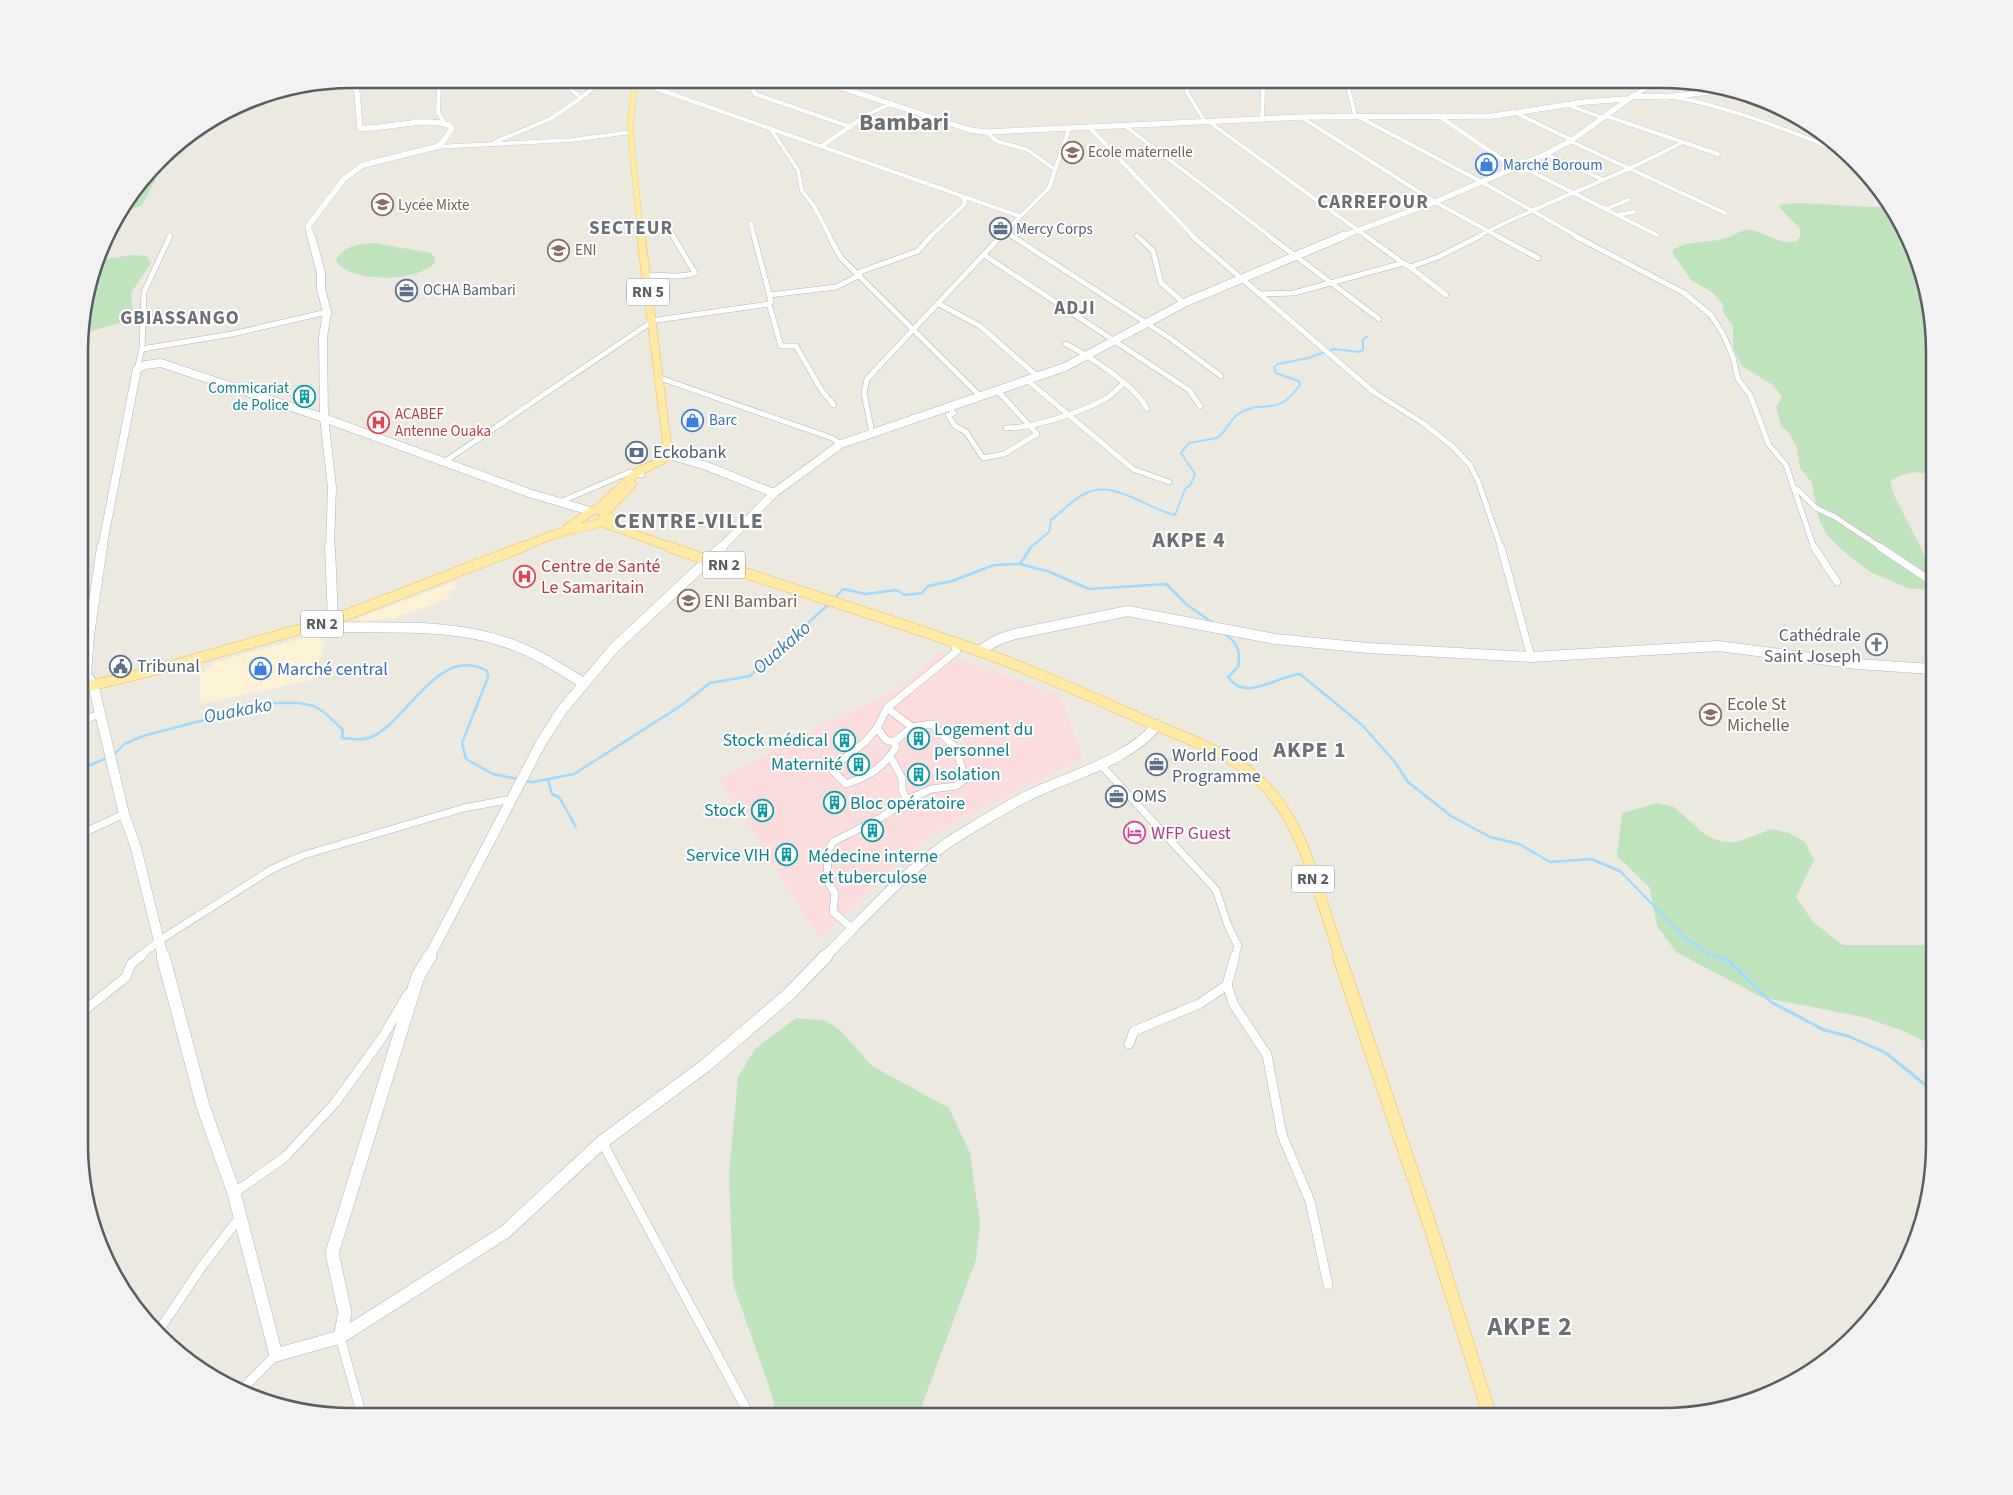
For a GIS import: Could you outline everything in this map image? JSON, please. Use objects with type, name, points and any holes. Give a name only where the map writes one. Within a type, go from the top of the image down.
[{"type":"main road","name":"RN 5","points":[[634,88],[631,132],[647,276],[650,322],[668,443],[668,456]]},
{"type":"main road","points":[[595,515],[639,474],[668,456]]},
{"type":"main road","name":"RN 2","points":[[88,686],[166,667],[333,620],[555,534],[595,515],[626,529],[844,608],[979,651],[1076,688],[1234,760],[1266,786],[1298,833],[1430,1226],[1487,1408]]},
{"type":"street","points":[[354,88],[358,97],[360,128],[444,123]]},
{"type":"street","points":[[435,147],[441,144],[452,129],[444,123],[438,112],[439,88]]},
{"type":"street","points":[[568,88],[581,98]]},
{"type":"street","points":[[493,143],[550,119],[593,88]]},
{"type":"street","points":[[658,88],[1019,216]]},
{"type":"street","points":[[752,88],[755,94],[851,127]]},
{"type":"street","points":[[844,88],[970,130],[987,132],[1262,118],[1355,115],[1516,114],[1568,105],[1707,92]]},
{"type":"street","points":[[1186,88],[1188,94],[1206,121],[1410,267],[1446,295]]},
{"type":"street","points":[[1261,88],[1263,90],[1262,118]]},
{"type":"street","points":[[1348,88],[1355,115],[1668,284],[1711,315],[1723,334],[1735,363],[1738,380],[1750,395],[1769,445],[1786,465],[1815,550],[1837,582]]},
{"type":"street","points":[[234,1193],[285,1157],[335,1103],[382,1038],[443,933],[541,743],[583,683],[614,648],[710,559],[774,493],[841,444],[1065,367],[1184,303],[1357,230],[1435,202],[1546,154],[1571,141],[1629,98],[1648,88]]},
{"type":"street","points":[[1666,96],[1697,101],[1767,122],[1826,145]]},
{"type":"street","points":[[822,146],[878,108],[893,103]]},
{"type":"street","points":[[1568,105],[1718,154]]},
{"type":"street","points":[[1516,114],[1725,213]]},
{"type":"street","points":[[1436,115],[1517,167],[1573,192],[1657,235]]},
{"type":"street","points":[[1302,117],[1435,202],[1538,258]]},
{"type":"street","points":[[1125,126],[1378,319]]},
{"type":"street","points":[[1089,127],[1151,190],[1168,212],[1241,278],[1375,393],[1438,434],[1470,465],[1478,481],[1506,563],[1532,657]]},
{"type":"street","points":[[770,128],[798,170],[802,191],[814,206],[841,258],[980,396]]},
{"type":"street","points":[[872,433],[864,386],[871,373],[913,328],[939,304],[1019,216],[1049,188],[1069,128]]},
{"type":"street","points":[[583,683],[546,660],[495,639],[462,631],[340,627],[333,620],[329,515],[332,487],[324,418],[323,337],[327,312],[321,289],[321,273],[308,226],[344,179],[363,165],[435,147],[572,140],[631,132]]},
{"type":"street","points":[[987,132],[996,142],[1028,150],[1054,169]]},
{"type":"street","points":[[1410,267],[1457,248],[1486,231],[1604,180],[1681,143]]},
{"type":"street","points":[[1546,154],[1604,180]]},
{"type":"street","points":[[769,295],[836,287],[858,274],[918,251],[935,231],[964,205],[965,201],[962,197]]},
{"type":"street","points":[[1606,209],[1620,201],[1628,200]]},
{"type":"street","points":[[1618,216],[1634,212]]},
{"type":"street","points":[[751,224],[769,295],[769,304],[781,346],[796,346],[822,391],[834,405]]},
{"type":"street","points":[[647,276],[666,274],[681,278],[696,274],[669,229]]},
{"type":"street","points":[[1005,231],[1085,284],[1149,322],[1190,353],[1200,357],[1221,376]]},
{"type":"street","points":[[88,638],[119,450],[142,349],[144,292],[170,234]]},
{"type":"street","points":[[1137,236],[1153,251],[1161,283],[1184,303]]},
{"type":"street","points":[[984,255],[1189,390],[1200,406]]},
{"type":"street","points":[[1260,294],[1294,293],[1403,263]]},
{"type":"street","points":[[444,462],[650,322],[769,304]]},
{"type":"street","points":[[939,304],[957,310],[969,318],[1004,345],[1037,376]]},
{"type":"street","points":[[142,349],[232,334],[327,312]]},
{"type":"street","points":[[1066,344],[1087,355],[1140,398],[1147,410]]},
{"type":"street","points":[[137,369],[145,365],[161,363],[324,418],[529,493],[595,515]]},
{"type":"street","points":[[657,377],[832,438],[841,444]]},
{"type":"street","points":[[1027,380],[1066,414],[1101,440],[1133,469],[1169,482]]},
{"type":"street","points":[[1006,428],[1015,430],[1066,414],[1110,397],[1113,391],[1122,385]]},
{"type":"street","points":[[950,407],[954,413],[948,415],[951,421],[966,432],[986,459],[1006,453],[1037,434],[997,390]]},
{"type":"street","points":[[668,456],[704,466],[774,493]]},
{"type":"street","points":[[560,502],[630,472],[639,474]]},
{"type":"street","points":[[1795,487],[1816,508],[1848,526],[1926,578]]},
{"type":"street","points":[[979,651],[996,640],[1015,634],[1128,611],[1275,639],[1368,648],[1532,657],[1598,655],[1718,646],[1857,664],[1926,668]]},
{"type":"street","points":[[894,742],[896,747],[875,772],[846,784],[839,780],[834,773],[832,768],[865,742],[877,728],[887,708],[957,651],[953,643]]},
{"type":"street","points":[[88,678],[93,684],[124,814],[136,848],[160,940],[177,1015],[203,1106],[234,1193],[276,1355]]},
{"type":"street","points":[[887,708],[912,727]]},
{"type":"street","points":[[88,718],[100,714]]},
{"type":"street","points":[[853,929],[833,912],[835,893],[827,881],[828,850],[833,842],[882,818],[907,800],[931,789],[956,786],[965,779],[956,749],[946,736],[932,724],[912,727],[894,742]]},
{"type":"street","points":[[246,1385],[276,1355],[340,1337],[505,1232],[602,1142],[706,1065],[788,995],[927,858],[961,834],[1026,797],[1100,764],[1146,739],[1157,725]]},
{"type":"street","points":[[877,728],[886,740],[894,742]]},
{"type":"street","points":[[890,756],[902,778],[902,790],[907,800]]},
{"type":"street","points":[[1100,764],[1216,890],[1228,926],[1238,946],[1227,985],[1234,1005],[1267,1055],[1282,1135],[1310,1201],[1328,1285]]},
{"type":"street","points":[[88,1007],[126,977],[130,964],[160,940],[272,869],[304,856],[464,808],[512,799]]},
{"type":"street","points":[[88,831],[124,814]]},
{"type":"street","points":[[360,1408],[340,1337],[345,1313],[332,1253],[418,976]]},
{"type":"street","points":[[1129,1044],[1134,1031],[1198,1004],[1227,985]]},
{"type":"street","points":[[602,1142],[746,1408]]},
{"type":"street","points":[[161,1326],[194,1278],[240,1216]]},
{"type":"shaded area","points":[[454,582],[458,588],[448,592],[450,597],[389,620],[388,617],[361,624],[359,618]]},
{"type":"shaded area","name":"Marché central","points":[[328,631],[313,680],[200,704],[200,675],[213,663]]},
{"type":"shaded area","points":[[940,652],[1061,696],[1082,758],[933,834],[914,848],[820,939],[719,779],[840,716],[871,703],[907,682]]},
{"type":"green space","points":[[155,175],[156,179],[142,206],[129,210]]},
{"type":"green space","points":[[1799,203],[1883,208],[1905,250],[1917,283],[1925,334],[1926,474],[1901,475],[1890,481],[1894,495],[1926,558],[1926,590],[1908,588],[1870,572],[1842,550],[1827,535],[1819,520],[1812,483],[1800,468],[1797,447],[1788,432],[1781,426],[1776,407],[1782,397],[1773,385],[1742,366],[1733,348],[1733,326],[1724,314],[1722,303],[1713,293],[1691,280],[1673,254],[1673,250],[1686,244],[1719,240],[1745,230],[1752,230],[1785,242],[1797,241],[1800,237],[1800,229],[1779,207],[1782,204]]},
{"type":"green space","points":[[374,243],[431,253],[435,258],[434,263],[426,270],[413,274],[383,278],[353,273],[342,268],[336,260],[347,249],[357,245]]},
{"type":"green space","points":[[132,255],[146,256],[151,263],[131,293],[133,316],[127,321],[88,332],[96,283],[105,259]]},
{"type":"green space","points":[[1658,803],[1674,807],[1707,836],[1723,842],[1737,842],[1772,829],[1789,833],[1805,842],[1814,860],[1796,897],[1813,922],[1843,945],[1926,944],[1926,1042],[1901,1030],[1863,1017],[1761,997],[1676,952],[1657,926],[1650,888],[1617,856],[1622,813]]},
{"type":"green space","points":[[796,1018],[827,1021],[840,1030],[872,1066],[949,1108],[970,1153],[980,1224],[976,1260],[921,1408],[775,1408],[733,1284],[729,1174],[738,1077],[755,1049]]},
{"type":"waterway","name":"Ouakako","points":[[1031,547],[1049,532],[1051,520],[1084,494],[1095,490],[1118,492],[1175,515],[1185,489],[1191,484],[1195,474],[1181,453],[1189,443],[1217,438],[1238,414],[1255,407],[1276,405],[1291,396],[1300,385],[1299,381],[1276,373],[1274,367],[1278,364],[1308,358],[1334,349],[1359,352],[1363,350],[1363,339],[1368,336]]},
{"type":"waterway","name":"Ouakako","points":[[1020,564],[1031,547]]},
{"type":"waterway","name":"Ouakako","points":[[834,599],[843,589],[866,594],[896,590],[905,595],[922,593],[928,586],[952,581],[994,565],[1020,564]]},
{"type":"waterway","points":[[1020,564],[1050,572],[1089,589],[1166,584],[1186,604],[1213,623]]},
{"type":"waterway","name":"Ouakako","points":[[525,781],[533,782],[574,774],[682,705],[710,683],[750,676],[830,603]]},
{"type":"waterway","points":[[1225,634],[1236,644],[1239,652],[1238,667],[1228,677],[1235,684],[1243,688],[1252,688],[1300,674],[1362,725],[1395,762],[1408,782],[1451,816],[1490,837],[1519,844],[1550,862],[1591,859],[1620,871],[1685,938],[1715,956]]},
{"type":"waterway","name":"Ouakako","points":[[113,756],[124,744],[143,736],[269,703],[299,703],[314,706],[325,713],[343,730],[342,738],[366,739],[383,730],[438,676],[453,668],[469,665],[487,671],[488,677],[462,743],[466,759],[493,774],[518,779]]},
{"type":"waterway","name":"Ouakako","points":[[88,766],[107,758]]},
{"type":"waterway","points":[[548,780],[552,794],[559,797],[576,827]]},
{"type":"waterway","points":[[1715,956],[1729,961],[1771,1002],[1824,1030],[1848,1036],[1886,1053],[1926,1086]]},
{"type":"place","name":"Ecole maternelle","points":[[1072,152]]},
{"type":"place","name":"Marché Boroum","points":[[1487,165]]},
{"type":"place","name":"Lycée Mixte","points":[[382,205]]},
{"type":"place","name":"Mercy Corps","points":[[1000,229]]},
{"type":"place","name":"ENI","points":[[559,250]]},
{"type":"place","name":"OCHA Bambari","points":[[407,290]]},
{"type":"place","name":"Commicariat de Police","points":[[305,397]]},
{"type":"place","name":"Barc","points":[[693,420]]},
{"type":"place","name":"ACABEF Antenne Ouaka","points":[[379,423]]},
{"type":"place","name":"Eckobank","points":[[637,452]]},
{"type":"place","name":"Centre de Santé Le Samaritain","points":[[525,576]]},
{"type":"place","name":"ENI Bambari","points":[[688,601]]},
{"type":"place","name":"Cathédrale Saint Joseph","points":[[1877,645]]},
{"type":"place","name":"Tribunal","points":[[121,666]]},
{"type":"place","name":"Marché central","points":[[261,669]]},
{"type":"place","name":"Ecole St Michelle","points":[[1711,714]]},
{"type":"place","name":"Logement du personnel","points":[[918,739]]},
{"type":"place","name":"Stock médical","points":[[844,740]]},
{"type":"place","name":"Maternité","points":[[859,764]]},
{"type":"place","name":"World Food Programme","points":[[1156,765]]},
{"type":"place","name":"Isolation","points":[[919,774]]},
{"type":"place","name":"OMS","points":[[1116,796]]},
{"type":"place","name":"Bloc opératoire","points":[[834,803]]},
{"type":"place","name":"Stock","points":[[762,810]]},
{"type":"place","name":"Médecine interne et tuberculose","points":[[873,831]]},
{"type":"place","name":"WFP Guest","points":[[1135,833]]},
{"type":"place","name":"Service VIH","points":[[786,855]]},
{"type":"district","name":"Bambari","points":[[904,122]]},
{"type":"district","name":"CARREFOUR","points":[[1373,202]]},
{"type":"district","name":"SECTEUR","points":[[631,228]]},
{"type":"district","name":"ADJI","points":[[1075,308]]},
{"type":"district","name":"GBIASSANGO","points":[[180,318]]},
{"type":"district","name":"CENTRE-VILLE","points":[[689,521]]},
{"type":"district","name":"AKPE 4","points":[[1189,540]]},
{"type":"district","name":"AKPE 1","points":[[1310,750]]},
{"type":"district","name":"AKPE 2","points":[[1530,1326]]}]
